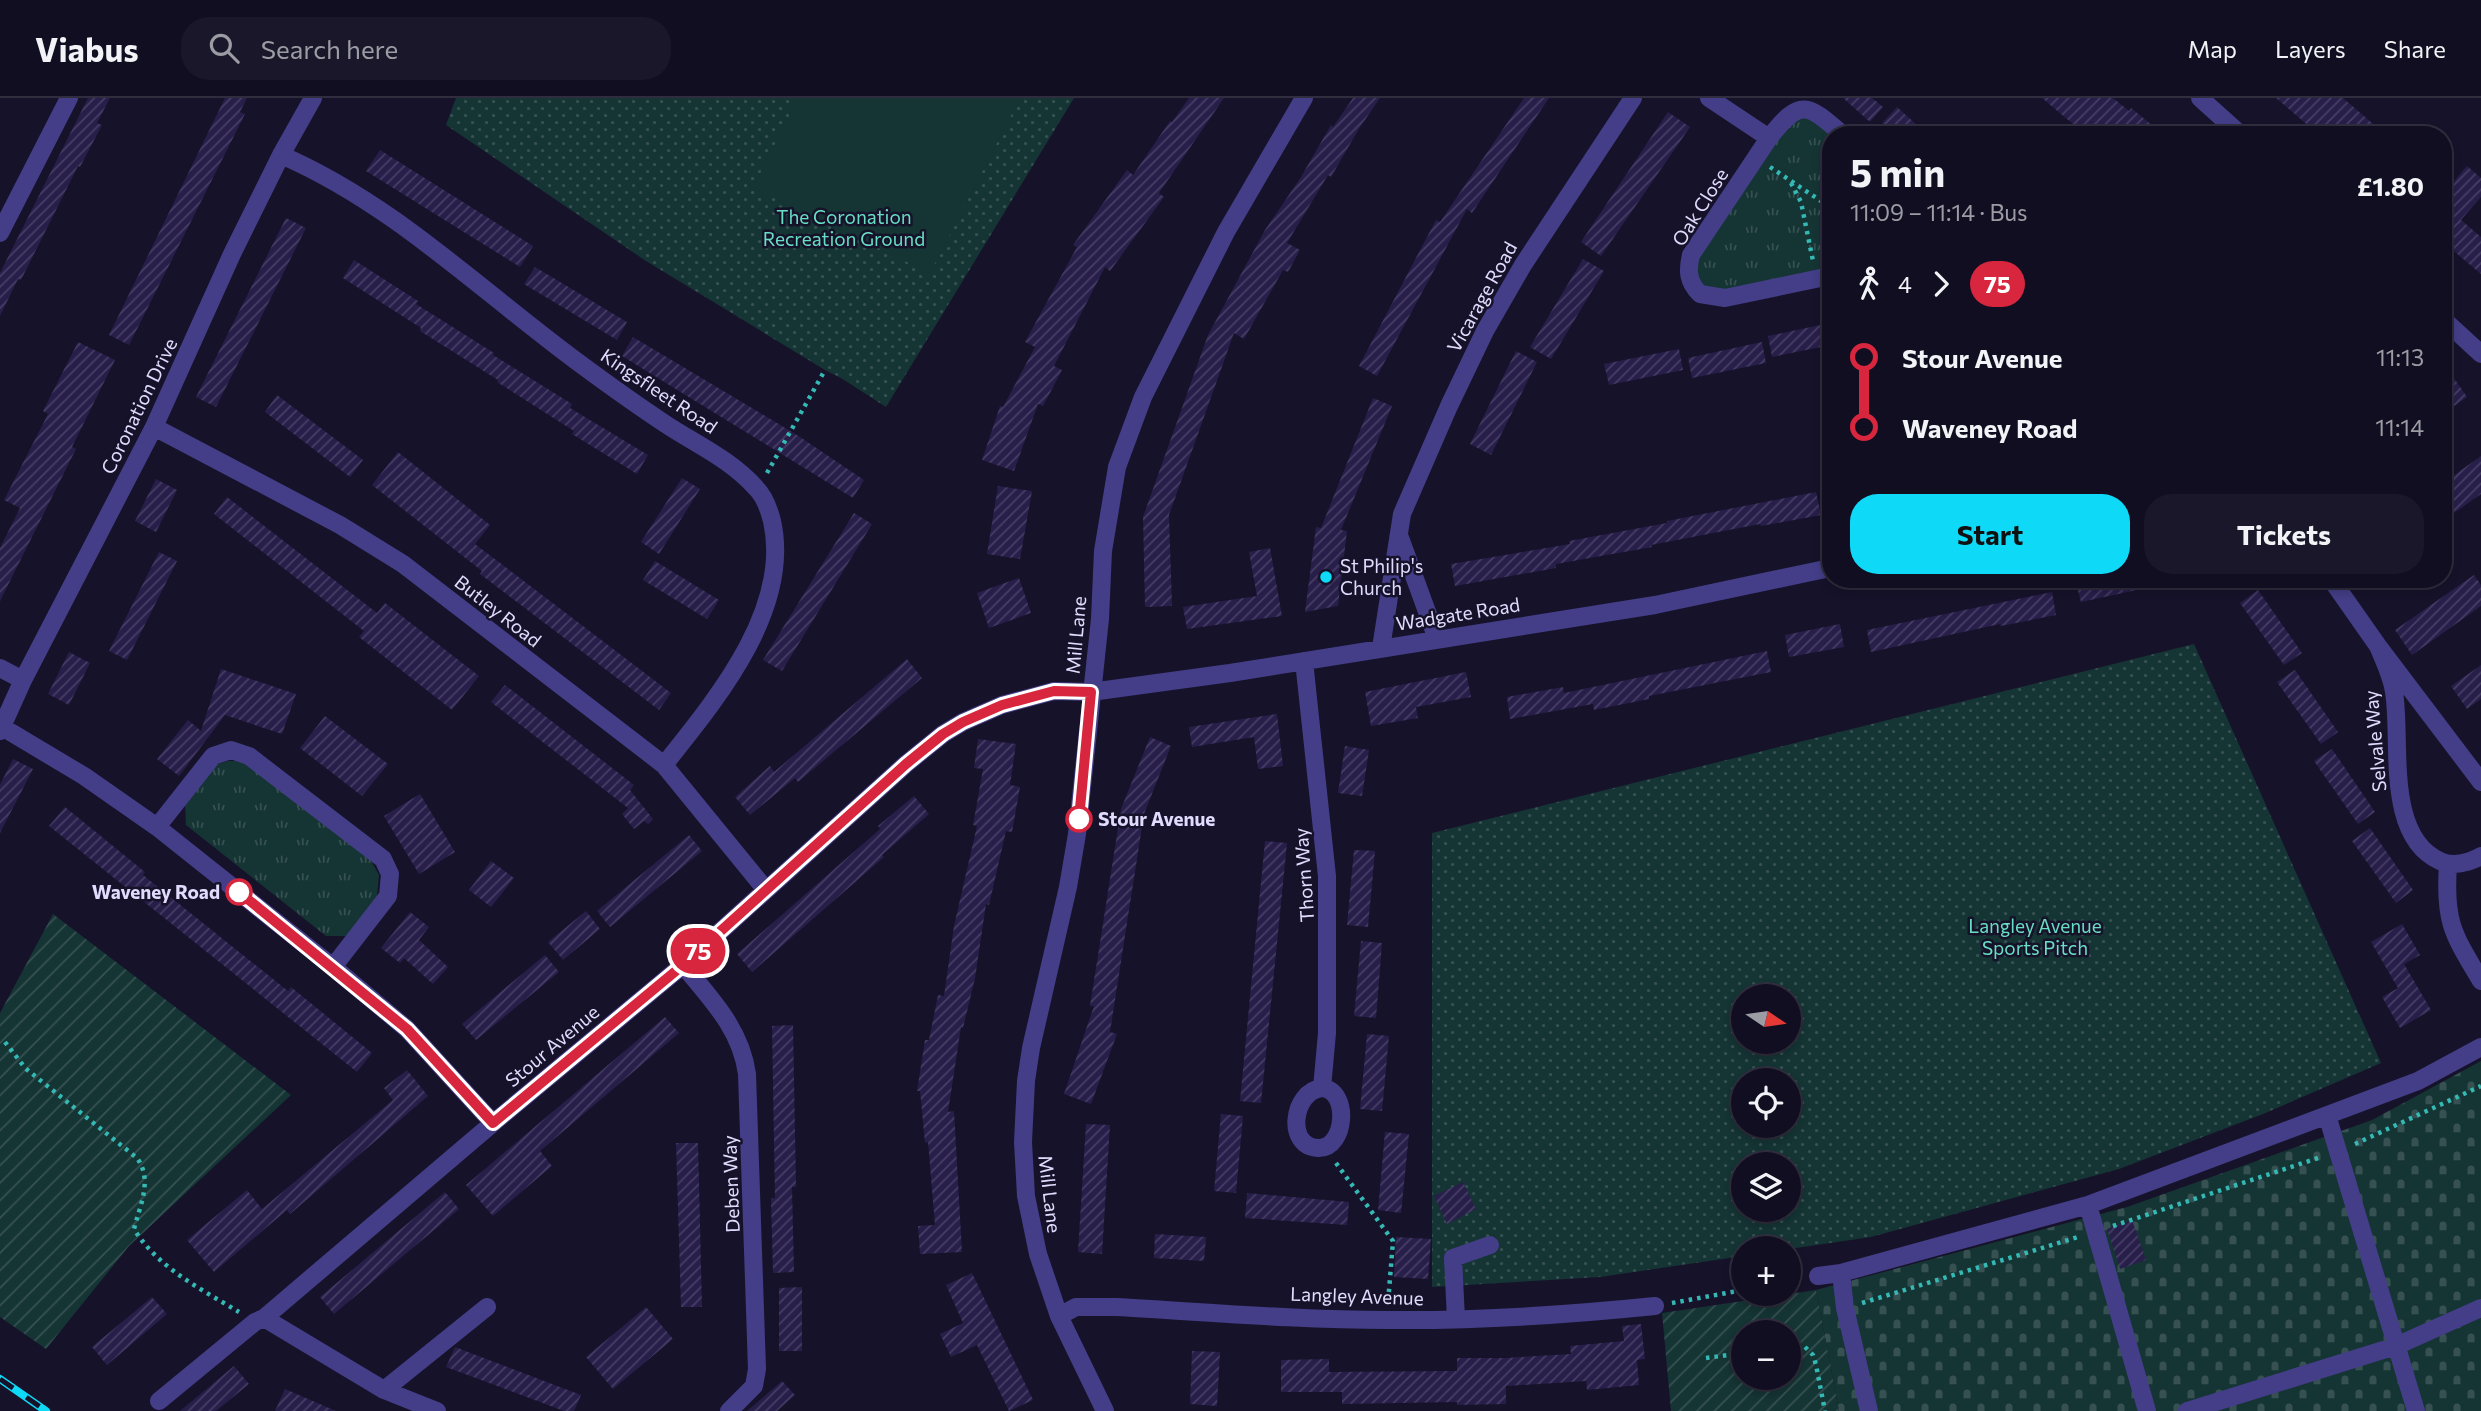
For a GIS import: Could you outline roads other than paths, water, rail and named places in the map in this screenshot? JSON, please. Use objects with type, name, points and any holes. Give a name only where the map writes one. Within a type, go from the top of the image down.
[{"type":"street","points":[[0,233],[69,98]]},
{"type":"street","name":"Coronation Drive","points":[[1,729],[23,680],[154,427],[232,254],[281,155],[313,98]]},
{"type":"street","name":"Mill Lane","points":[[1105,1411],[1059,1317],[1038,1254],[1029,1216],[1024,1174],[1023,1115],[1031,1048],[1073,854],[1100,619],[1103,551],[1117,467],[1143,397],[1201,280],[1304,98]]},
{"type":"street","name":"Vicarage Road","points":[[1381,648],[1398,532],[1409,492],[1485,331],[1542,234],[1633,98]]},
{"type":"street","points":[[1709,98],[1769,138]]},
{"type":"street","points":[[2200,98],[2231,126]]},
{"type":"street","name":"Oak Close","points":[[1822,278],[1724,298],[1700,294],[1690,281],[1688,266],[1691,255],[1786,115],[1798,109],[1806,109],[1819,114],[1833,126]]},
{"type":"street","name":"Kingsfleet Road","points":[[281,155],[335,181],[391,216],[575,360],[671,428],[725,460],[757,489],[768,506],[774,545],[773,570],[767,596],[748,646],[730,677],[664,765]]},
{"type":"street","points":[[2452,328],[2481,355]]},
{"type":"street","name":"Butley Road","points":[[154,427],[340,525],[403,564],[664,765],[766,890]]},
{"type":"street","points":[[1398,532],[1437,639]]},
{"type":"street","name":"Wadgate Road","points":[[1091,692],[1197,678],[1655,605],[1822,570]]},
{"type":"street","name":"Selvale Way","points":[[2337,588],[2481,782]]},
{"type":"street","name":"Selvale Way","points":[[2378,646],[2394,692],[2398,775],[2404,813],[2421,849],[2430,857],[2448,865]]},
{"type":"street","name":"Thorn Way","points":[[1304,661],[1327,876],[1327,1033],[1322,1088]]},
{"type":"street","points":[[0,668],[23,680]]},
{"type":"street","name":"Stour Avenue","points":[[159,1401],[260,1320],[683,965],[906,764],[943,734],[963,722],[1022,699],[1054,691],[1091,692]]},
{"type":"street","points":[[1,729],[84,776],[157,827],[333,967],[407,1029],[493,1123]]},
{"type":"street","points":[[157,827],[214,756],[225,751],[237,751],[264,766],[383,859],[390,874],[388,896],[333,967]]},
{"type":"street","points":[[2481,856],[2448,865],[2447,895],[2450,922],[2455,937],[2481,981]]},
{"type":"street","name":"Deben Way","points":[[683,965],[736,1033],[744,1052],[747,1074],[757,1369],[754,1386],[730,1411]]},
{"type":"street","points":[[1818,1276],[1841,1273],[2088,1205],[2418,1081],[2481,1047]]},
{"type":"street","points":[[1322,1088],[1332,1091],[1340,1106],[1336,1139],[1327,1146],[1318,1148],[1306,1145],[1296,1127],[1301,1100],[1309,1092],[1322,1088]]},
{"type":"street","points":[[2327,1115],[2416,1411]]},
{"type":"street","points":[[2088,1205],[2147,1411]]},
{"type":"street","points":[[1456,1319],[1452,1258],[1490,1245]]},
{"type":"street","points":[[1841,1273],[1845,1308],[1870,1411]]},
{"type":"street","name":"Langley Avenue","points":[[1059,1317],[1076,1307],[1386,1320],[1571,1315],[1655,1306]]},
{"type":"street","points":[[384,1390],[486,1307]]},
{"type":"street","points":[[2188,1411],[2396,1346],[2481,1308]]},
{"type":"street","points":[[260,1320],[384,1390],[438,1411]]},
{"type":"railway","points":[[0,1379],[46,1411]]},
{"type":"place","name":"St Philip's Church","points":[[1326,577]]},
{"type":"place","name":"Stour Avenue","points":[[1079,819]]},
{"type":"place","name":"Waveney Road","points":[[239,892]]},
{"type":"park label","name":"The Coronation Recreation Ground","points":[[844,228]]},
{"type":"park label","name":"Langley Avenue Sports Pitch","points":[[2035,937]]}]
